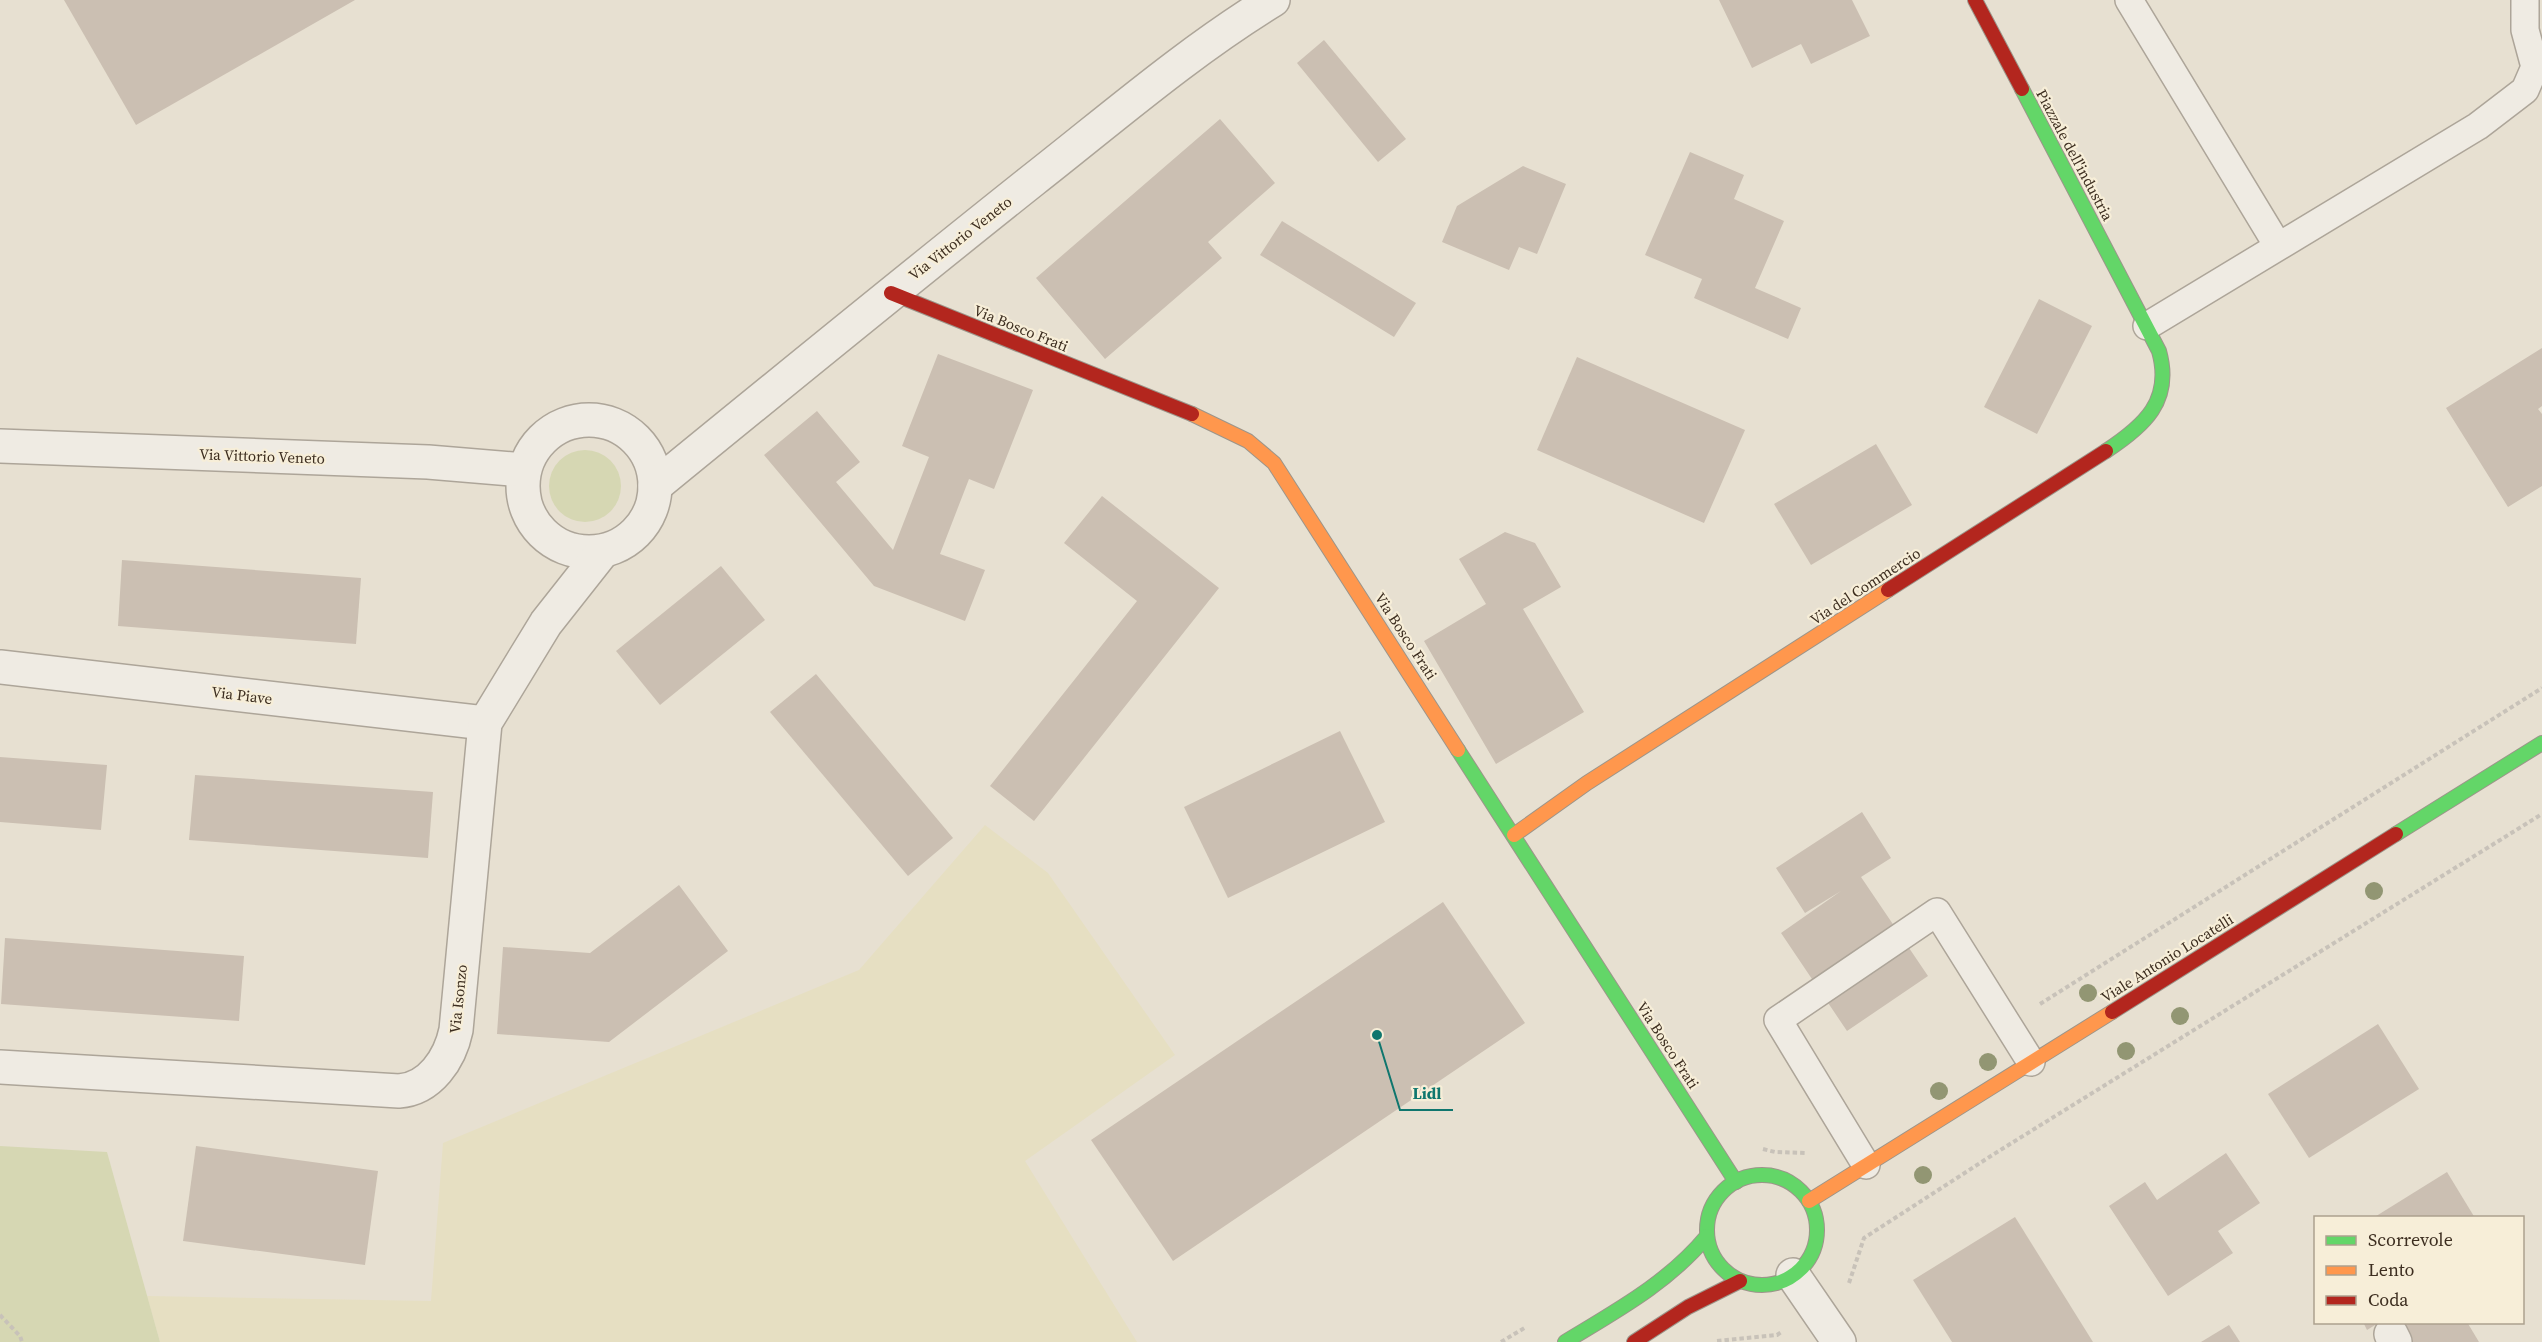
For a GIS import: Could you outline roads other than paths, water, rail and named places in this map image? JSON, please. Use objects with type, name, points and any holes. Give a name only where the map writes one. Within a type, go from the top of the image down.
[{"type":"street","name":"Via Vittorio Veneto","points":[[655,486],[891,293],[1193,54],[1274,0]]},
{"type":"street","name":"Piazzale dell'industria","points":[[1975,0],[2147,326]]},
{"type":"street","name":"Via Bosco Frati","points":[[891,293],[1234,432],[1261,450],[1283,475],[1737,1182]]},
{"type":"street","name":"Via del Commercio","points":[[1514,835],[1587,783],[2137,429],[2154,411],[2161,393],[2163,378],[2163,361],[2147,326]]},
{"type":"street","points":[[587,419],[608,422],[627,431],[643,446],[652,465],[655,486],[652,508],[641,528],[624,543],[602,552],[580,552],[558,546],[540,533],[528,514],[522,492],[524,470],[533,450],[547,434],[566,423],[587,419]]},
{"type":"street","name":"Via Vittorio Veneto","points":[[0,446],[428,462],[524,470]]},
{"type":"street","name":"Via Isonzo","points":[[0,1067],[399,1091],[410,1090],[429,1080],[444,1061],[456,1030],[484,723],[546,623],[602,552]]},
{"type":"street","name":"Via Piave","points":[[0,668],[484,723]]},
{"type":"street","name":"Viale Antonio Locatelli","points":[[1809,1202],[2542,744]]},
{"type":"street","points":[[1762,1175],[1781,1178],[1797,1188],[1809,1202],[1815,1217],[1816,1235],[1812,1251],[1803,1266],[1793,1275],[1774,1284],[1756,1285],[1740,1281],[1724,1270],[1712,1255],[1707,1236],[1708,1218],[1715,1201],[1727,1187],[1762,1175]]},
{"type":"street","points":[[1565,1342],[1670,1276],[1690,1258],[1707,1236]]},
{"type":"street","points":[[1793,1275],[1839,1342]]},
{"type":"street","points":[[1634,1342],[1688,1307],[1740,1281]]},
{"type":"lane","points":[[2129,0],[2278,246]]},
{"type":"lane","points":[[2147,326],[2478,126],[2525,90],[2535,67],[2525,30],[2526,0]]},
{"type":"lane","points":[[1866,1166],[1778,1020],[1937,912],[2031,1062]]},
{"type":"place","name":"Lidl","points":[[1377,1035]]}]
